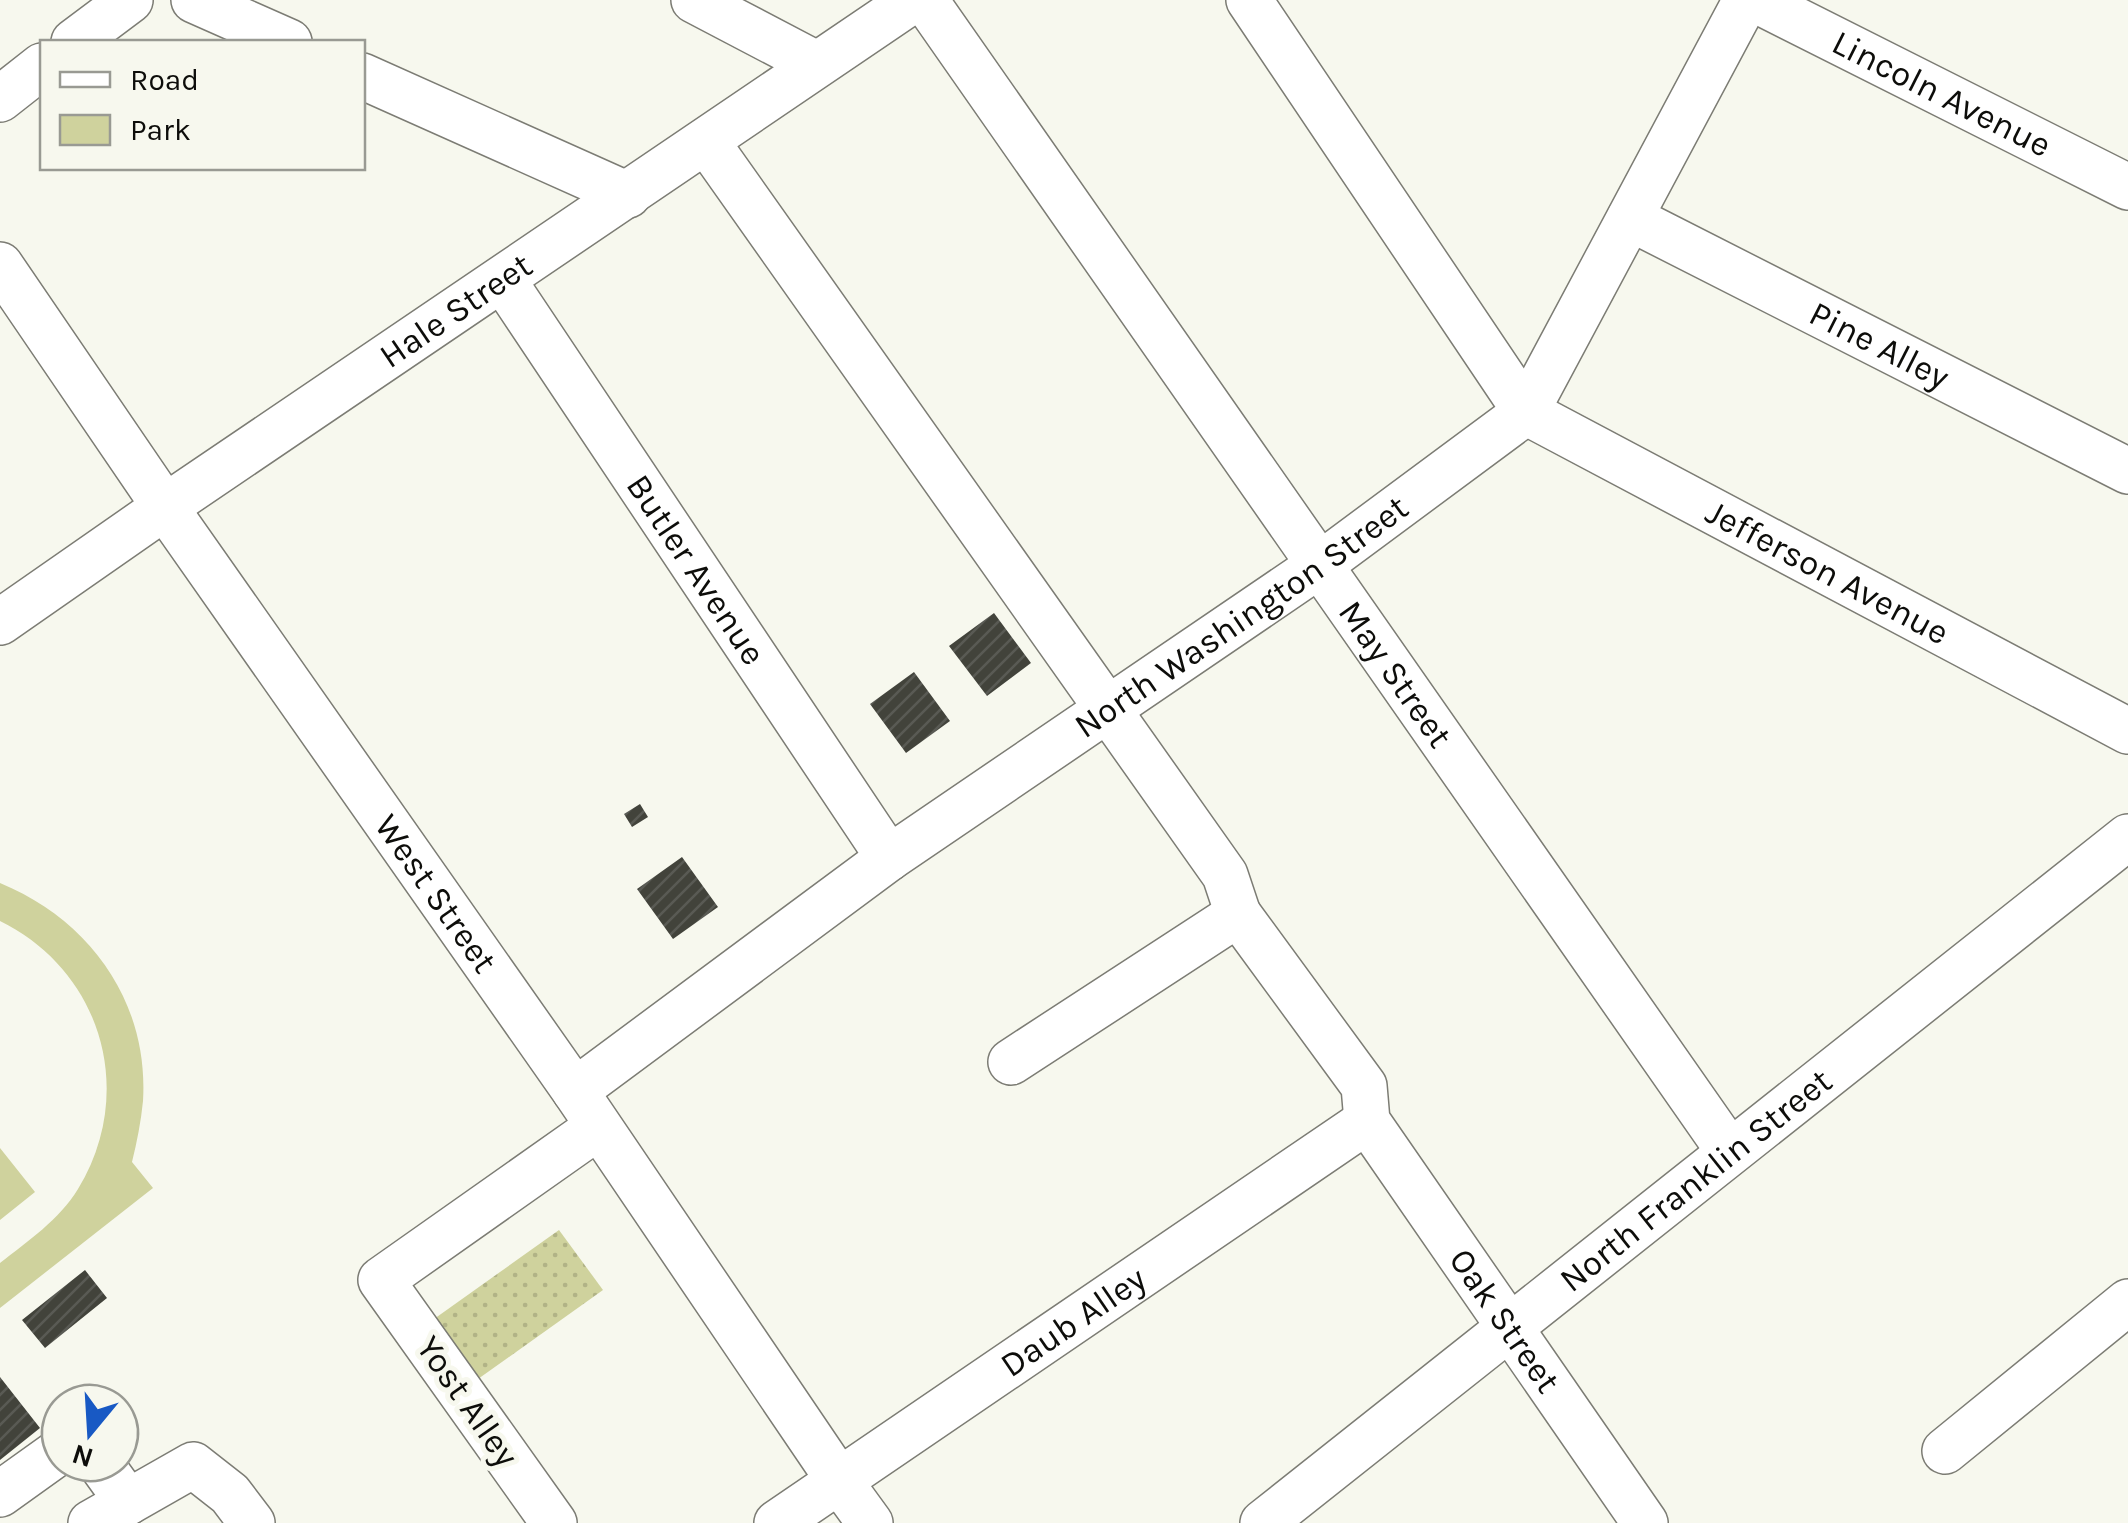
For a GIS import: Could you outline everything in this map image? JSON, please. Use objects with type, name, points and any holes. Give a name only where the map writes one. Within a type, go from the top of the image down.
[{"type":"street","points":[[77,40],[130,0]]},
{"type":"street","points":[[194,0],[284,40]]},
{"type":"street","points":[[694,0],[816,64]]},
{"type":"street","name":"Hale Street","points":[[0,622],[913,0]]},
{"type":"street","name":"May Street","points":[[925,0],[1730,1151]]},
{"type":"street","points":[[1249,0],[1526,412]]},
{"type":"street","name":"North Washington Street","points":[[382,1280],[889,858],[1320,564],[1526,412],[1746,0]]},
{"type":"street","name":"Lincoln Avenue","points":[[1756,0],[2128,187]]},
{"type":"street","points":[[0,99],[40,68]]},
{"type":"street","points":[[365,77],[628,195]]},
{"type":"street","points":[[706,141],[1225,876],[1238,914],[1364,1086],[1367,1121]]},
{"type":"street","name":"Pine Alley","points":[[1630,218],[2128,471]]},
{"type":"street","name":"West Street","points":[[0,265],[870,1523]]},
{"type":"street","name":"Butler Avenue","points":[[503,280],[889,858]]},
{"type":"street","name":"Jefferson Avenue","points":[[1526,412],[2128,731]]},
{"type":"street","name":"North Franklin Street","points":[[1262,1523],[2128,837]]},
{"type":"street","points":[[1011,1062],[1238,914]]},
{"type":"street","name":"Oak Street","points":[[1367,1121],[1645,1523]]},
{"type":"street","name":"Daub Alley","points":[[777,1523],[1367,1121]]},
{"type":"street","name":"Yost Alley","points":[[382,1280],[554,1523]]},
{"type":"street","points":[[1945,1450],[2128,1302]]},
{"type":"street","points":[[0,1494],[40,1465]]},
{"type":"street","points":[[104,1483],[110,1512],[193,1466],[230,1494],[252,1523]]},
{"type":"green space","points":[[0,883],[32,899],[86,942],[108,969],[124,998],[136,1030],[142,1065],[143,1101],[132,1162],[153,1188],[0,1308],[0,1263],[62,1211],[96,1152],[105,1113],[106,1075],[99,1037],[85,1002],[64,970],[35,943],[0,921]]},
{"type":"green space","points":[[0,1148],[35,1192],[0,1220]]},
{"type":"green space","points":[[559,1230],[603,1290],[478,1379],[434,1319]]},
{"type":"building","points":[[994,613],[1031,663],[987,696],[949,646]]},
{"type":"building","points":[[914,672],[950,721],[906,753],[870,704]]},
{"type":"building","points":[[640,804],[648,817],[632,827],[624,814]]},
{"type":"building","points":[[682,857],[718,907],[673,939],[637,889]]},
{"type":"building","points":[[85,1270],[107,1298],[45,1348],[22,1320]]},
{"type":"building","points":[[0,1377],[40,1428],[0,1460]]}]
